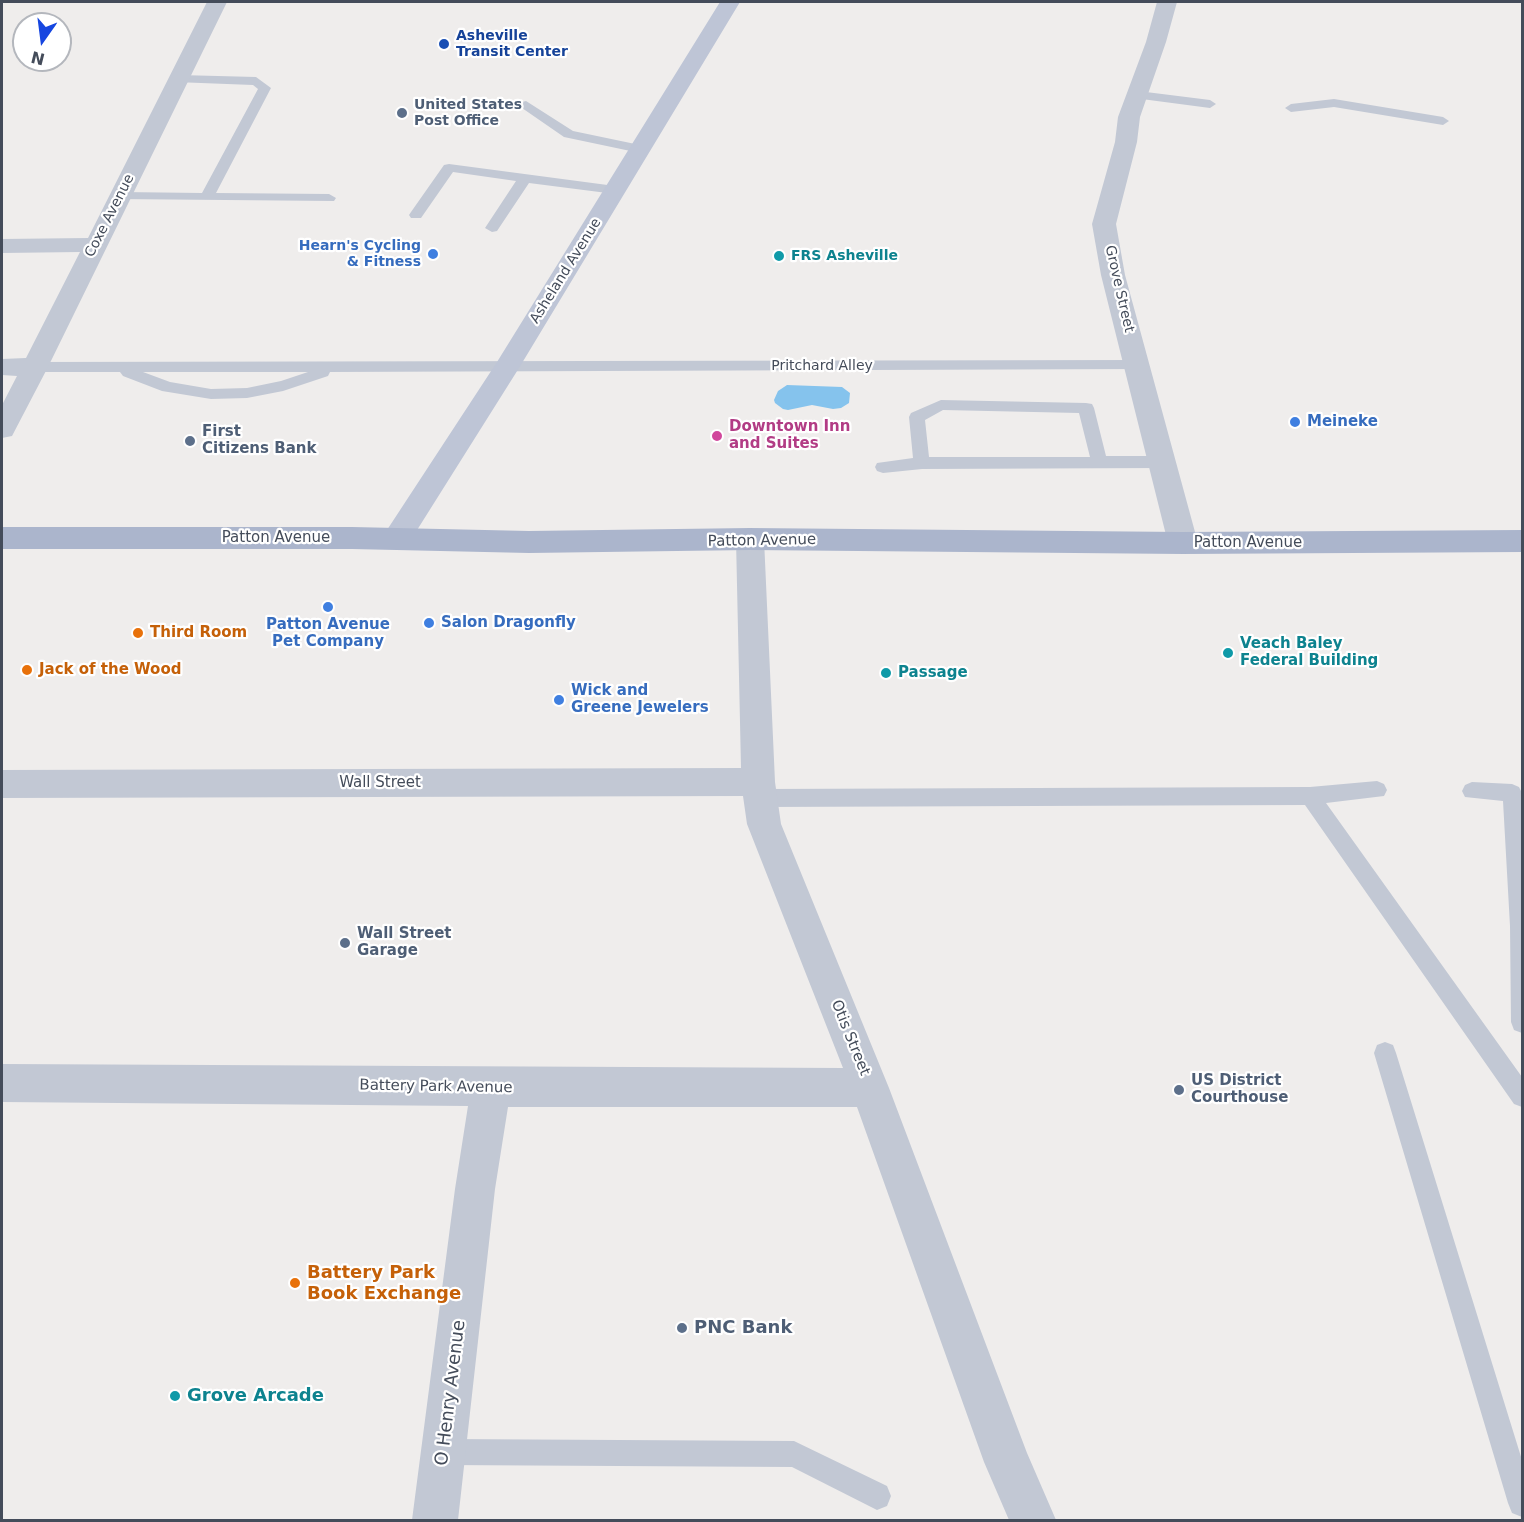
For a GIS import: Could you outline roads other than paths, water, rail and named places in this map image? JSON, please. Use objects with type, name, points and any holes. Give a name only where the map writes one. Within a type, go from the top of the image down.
[{"type":"main road","name":"Asheland Avenue","points":[[397,538],[506,368],[730,2]]},
{"type":"main road","name":"Patton Avenue","points":[[2,538],[397,538],[529,542],[705,542],[750,539],[1183,543],[1522,541]]},
{"type":"street","name":"Coxe Avenue","points":[[2,429],[217,2]]},
{"type":"street","name":"Grove Street","points":[[1167,2],[1129,117],[1104,224],[1113,275],[1183,543]]},
{"type":"street","points":[[2,246],[95,245]]},
{"type":"street","points":[[2,367],[35,367]]},
{"type":"street","name":"Otis Street","points":[[750,539],[760,790],[764,824],[870,1088],[1008,1462],[1033,1521]]},
{"type":"street","name":"Wall Street","points":[[2,783],[760,790]]},
{"type":"street","name":"Battery Park Avenue","points":[[2,1083],[491,1088],[870,1088]]},
{"type":"street","name":"O Henry Avenue","points":[[435,1521],[475,1190],[491,1088]]},
{"type":"lane","points":[[179,79],[256,81],[265,88],[207,197]]},
{"type":"lane","points":[[1138,95],[1210,104]]},
{"type":"lane","points":[[1291,108],[1334,103],[1443,121]]},
{"type":"lane","points":[[526,105],[569,134],[640,149]]},
{"type":"lane","points":[[416,215],[449,168],[615,190]]},
{"type":"lane","points":[[492,228],[525,178]]},
{"type":"lane","points":[[121,196],[329,198]]},
{"type":"lane","name":"Pritchard Alley","points":[[35,367],[506,368],[1137,364]]},
{"type":"lane","points":[[117,367],[167,387],[211,394],[247,393],[284,386],[337,367]]},
{"type":"lane","points":[[922,463],[917,417],[941,405],[1086,408],[1099,462]]},
{"type":"lane","points":[[883,467],[922,463],[1162,462]]},
{"type":"lane","points":[[760,790],[1310,796],[1377,790]]},
{"type":"lane","points":[[1472,791],[1512,793],[1521,926],[1522,1022]]},
{"type":"lane","points":[[1310,796],[1522,1096]]},
{"type":"lane","points":[[1385,1053],[1522,1503]]},
{"type":"lane","points":[[444,1452],[794,1454],[878,1496]]},
{"type":"water","points":[[787,385],[842,387],[850,393],[849,403],[841,408],[833,409],[812,405],[783,409],[774,400],[778,391]]},
{"type":"place","name":"Asheville Transit Center","points":[[444,44]]},
{"type":"place","name":"United States Post Office","points":[[402,113]]},
{"type":"place","name":"Hearn's Cycling & Fitness","points":[[433,254]]},
{"type":"place","name":"FRS Asheville","points":[[779,256]]},
{"type":"place","name":"Meineke","points":[[1295,422]]},
{"type":"place","name":"Downtown Inn and Suites","points":[[717,436]]},
{"type":"place","name":"First Citizens Bank","points":[[190,441]]},
{"type":"place","name":"Patton Avenue Pet Company","points":[[328,607]]},
{"type":"place","name":"Salon Dragonfly","points":[[429,623]]},
{"type":"place","name":"Third Room","points":[[138,633]]},
{"type":"place","name":"Veach Baley Federal Building","points":[[1228,653]]},
{"type":"place","name":"Jack of the Wood","points":[[27,670]]},
{"type":"place","name":"Passage","points":[[886,673]]},
{"type":"place","name":"Wick and Greene Jewelers","points":[[559,700]]},
{"type":"place","name":"Wall Street Garage","points":[[345,943]]},
{"type":"place","name":"US District Courthouse","points":[[1179,1090]]},
{"type":"place","name":"Battery Park Book Exchange","points":[[295,1283]]},
{"type":"place","name":"PNC Bank","points":[[682,1328]]},
{"type":"place","name":"Grove Arcade","points":[[175,1396]]}]
